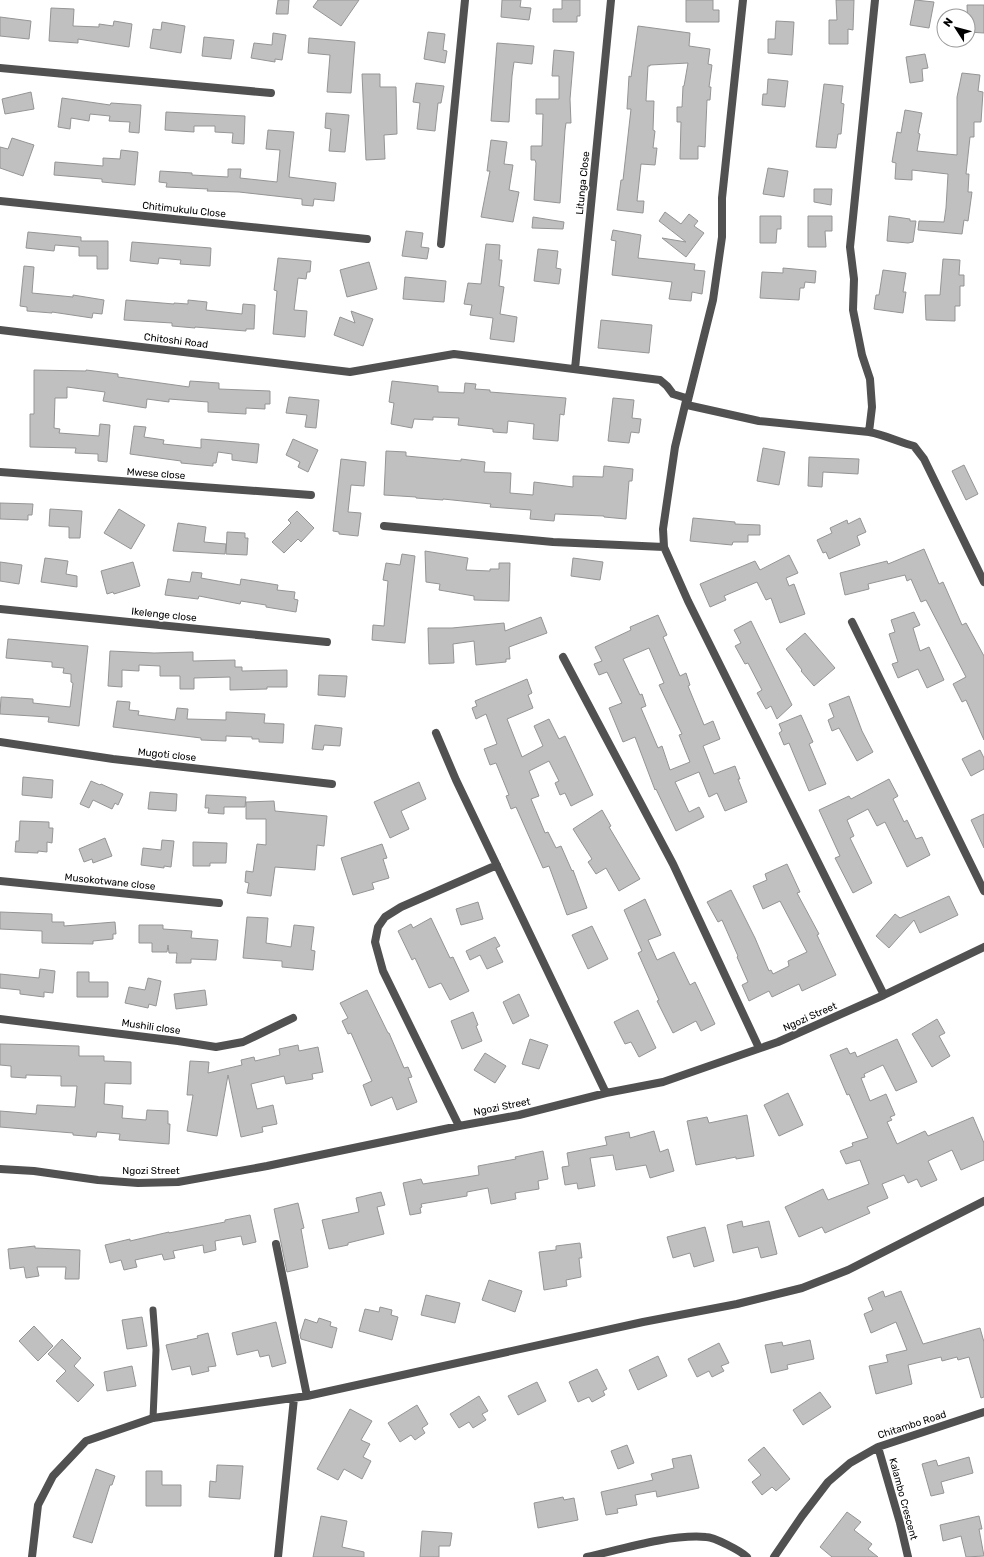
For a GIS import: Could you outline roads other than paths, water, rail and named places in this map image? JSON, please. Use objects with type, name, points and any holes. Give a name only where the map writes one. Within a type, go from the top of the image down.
[{"type":"street","points":[[441,244],[465,0]]},
{"type":"street","name":"Litunga Close","points":[[575,369],[611,0]]},
{"type":"street","points":[[743,0],[722,198],[722,237],[713,300],[675,447],[663,529],[664,547],[688,601],[884,994]]},
{"type":"street","points":[[869,432],[872,394],[870,379],[862,355],[854,310],[854,279],[850,247],[875,0]]},
{"type":"street","points":[[0,68],[271,93]]},
{"type":"street","name":"Chitimukulu Close","points":[[0,201],[367,239]]},
{"type":"street","name":"Chitoshi Road","points":[[0,330],[350,372],[454,354],[660,380],[673,394],[686,402],[758,421],[869,432],[884,435],[895,441],[914,446],[924,459],[984,582]]},
{"type":"street","name":"Mwese close","points":[[0,472],[311,495]]},
{"type":"street","points":[[384,526],[553,542],[664,547]]},
{"type":"street","name":"Ikelenge close","points":[[0,609],[327,642]]},
{"type":"street","points":[[852,622],[984,891]]},
{"type":"street","points":[[563,657],[673,864],[759,1048]]},
{"type":"street","points":[[436,733],[456,780],[606,1094]]},
{"type":"street","name":"Mugoti close","points":[[0,742],[113,759],[332,784]]},
{"type":"street","points":[[459,1126],[383,971],[375,942],[378,927],[385,917],[401,907],[497,865]]},
{"type":"street","name":"Musokotwane close","points":[[0,881],[219,903]]},
{"type":"street","name":"Ngozi Street","points":[[0,1169],[34,1171],[98,1180],[178,1182],[267,1166],[519,1115],[663,1082],[778,1042],[984,947]]},
{"type":"street","name":"Mushili close","points":[[0,1019],[216,1047],[243,1042],[293,1018]]},
{"type":"street","points":[[32,1557],[38,1505],[53,1476],[86,1441],[153,1418],[307,1396],[643,1322],[737,1304],[802,1288],[848,1270],[984,1201]]},
{"type":"street","points":[[276,1244],[307,1396]]},
{"type":"street","points":[[278,1557],[294,1398]]},
{"type":"street","name":"Chitambo Road","points":[[774,1557],[802,1516],[828,1482],[850,1463],[878,1447],[984,1412]]},
{"type":"street","name":"Kalambo Crescent","points":[[878,1447],[900,1523],[908,1557]]},
{"type":"street","points":[[587,1557],[676,1537],[707,1537],[742,1552],[747,1557]]},
{"type":"lane","points":[[153,1310],[156,1350],[153,1418]]}]
